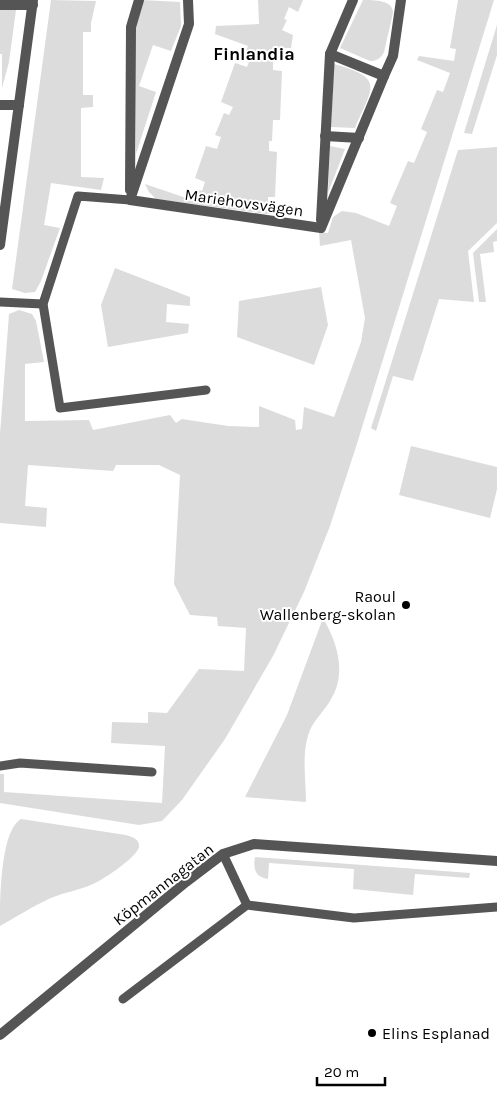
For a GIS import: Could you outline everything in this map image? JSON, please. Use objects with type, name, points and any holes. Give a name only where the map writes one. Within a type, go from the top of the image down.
[{"type":"street","points":[[130,200],[131,27],[139,0]]},
{"type":"street","points":[[130,200],[189,24],[188,0]]},
{"type":"street","points":[[321,228],[330,54],[353,0]]},
{"type":"street","name":"Mariehovsvägen","points":[[130,200],[321,228],[393,56],[401,0]]},
{"type":"street","points":[[0,5],[33,2],[3,202],[0,245]]},
{"type":"street","points":[[330,54],[384,76]]},
{"type":"street","points":[[0,105],[19,105]]},
{"type":"street","points":[[325,136],[359,138]]},
{"type":"street","name":"Köpmannagatan","points":[[0,1035],[186,882],[223,854],[254,844],[497,861]]},
{"type":"lane","points":[[130,200],[78,196],[43,304],[60,408],[206,390]]},
{"type":"lane","points":[[0,302],[43,304]]},
{"type":"lane","points":[[0,766],[20,763],[152,772]]},
{"type":"lane","points":[[223,854],[247,905]]},
{"type":"lane","points":[[123,999],[247,905],[354,918],[497,907]]},
{"type":"shaded area","points":[[51,0],[96,1],[91,32],[83,32],[83,95],[93,95],[93,107],[81,108],[81,177],[104,178],[101,190],[51,183],[44,225],[60,228],[41,281],[35,292],[25,293],[12,289]]},
{"type":"shaded area","points":[[142,0],[180,2],[181,26],[171,51],[153,45],[139,86],[156,92],[136,154],[135,24]]},
{"type":"shaded area","points":[[258,0],[303,0],[298,12],[289,7],[284,19],[287,20],[282,30],[293,35],[291,48],[277,48],[276,61],[273,61],[273,70],[282,71],[280,120],[273,120],[272,141],[269,141],[269,151],[277,152],[275,197],[268,197],[268,209],[303,211],[267,214],[156,199],[149,192],[145,184],[192,200],[196,189],[202,191],[205,182],[195,178],[206,146],[217,149],[221,137],[215,135],[224,113],[229,115],[233,107],[221,102],[235,63],[247,67],[250,59],[244,56],[248,46],[215,34],[216,26],[259,24]]},
{"type":"shaded area","points":[[363,0],[387,3],[390,5],[393,13],[384,52],[378,59],[372,61],[340,48]]},
{"type":"shaded area","points":[[458,0],[494,0],[330,526],[304,592],[273,656],[225,739],[182,800],[162,821],[139,825],[0,803],[0,774],[4,774],[4,792],[162,803],[165,746],[111,743],[112,722],[148,723],[148,712],[167,713],[199,669],[244,671],[246,628],[218,626],[217,617],[190,615],[174,584],[180,475],[159,465],[116,465],[113,471],[28,465],[25,506],[47,508],[46,527],[0,523],[0,434],[9,314],[19,310],[32,314],[36,321],[44,362],[25,364],[25,421],[89,420],[93,430],[170,415],[176,423],[182,419],[228,426],[259,427],[259,406],[295,420],[296,430],[302,429],[304,407],[334,417],[361,342],[365,318],[351,240],[320,246],[319,232],[328,233],[333,217],[342,211],[356,213],[389,226],[397,206],[390,203],[408,161],[414,163],[427,132],[421,129],[437,90],[443,92],[450,73],[417,60],[419,56],[454,61],[456,49],[450,48]]},
{"type":"shaded area","points":[[0,10],[16,10],[9,62],[2,88],[2,54],[0,54]]},
{"type":"shaded area","points":[[497,25],[497,55],[472,134],[464,133]]},
{"type":"shaded area","points":[[334,64],[362,74],[368,80],[370,86],[370,94],[355,128],[331,127]]},
{"type":"shaded area","points":[[330,146],[345,149],[328,193]]},
{"type":"shaded area","points":[[497,147],[497,223],[468,251],[474,302],[439,299],[413,381],[393,376],[376,431],[371,428],[458,150]]},
{"type":"shaded area","points":[[497,229],[497,241],[493,242],[494,252],[480,254],[486,302],[479,302],[473,253]]},
{"type":"shaded area","points":[[115,268],[190,297],[190,306],[167,304],[166,322],[189,324],[188,333],[108,347],[101,305]]},
{"type":"shaded area","points":[[321,287],[328,325],[314,365],[237,337],[239,301]]},
{"type":"shaded area","points":[[411,446],[497,467],[497,489],[490,518],[399,495]]},
{"type":"shaded area","points":[[323,618],[333,638],[339,670],[335,691],[328,705],[312,726],[307,738],[305,756],[306,802],[245,797],[287,715]]},
{"type":"shaded area","points":[[21,819],[126,835],[137,840],[139,847],[127,862],[99,881],[51,898],[0,926],[1,884],[5,852],[14,826]]},
{"type":"shaded area","points":[[255,857],[470,873],[469,878],[415,874],[413,895],[353,889],[354,869],[269,863],[268,879],[256,872],[254,865]]},
{"type":"place","name":"Raoul Wallenberg-skolan","points":[[406,605]]},
{"type":"place","name":"Elins Esplanad","points":[[372,1033]]},
{"type":"district","name":"Finlandia","points":[[254,54]]}]
